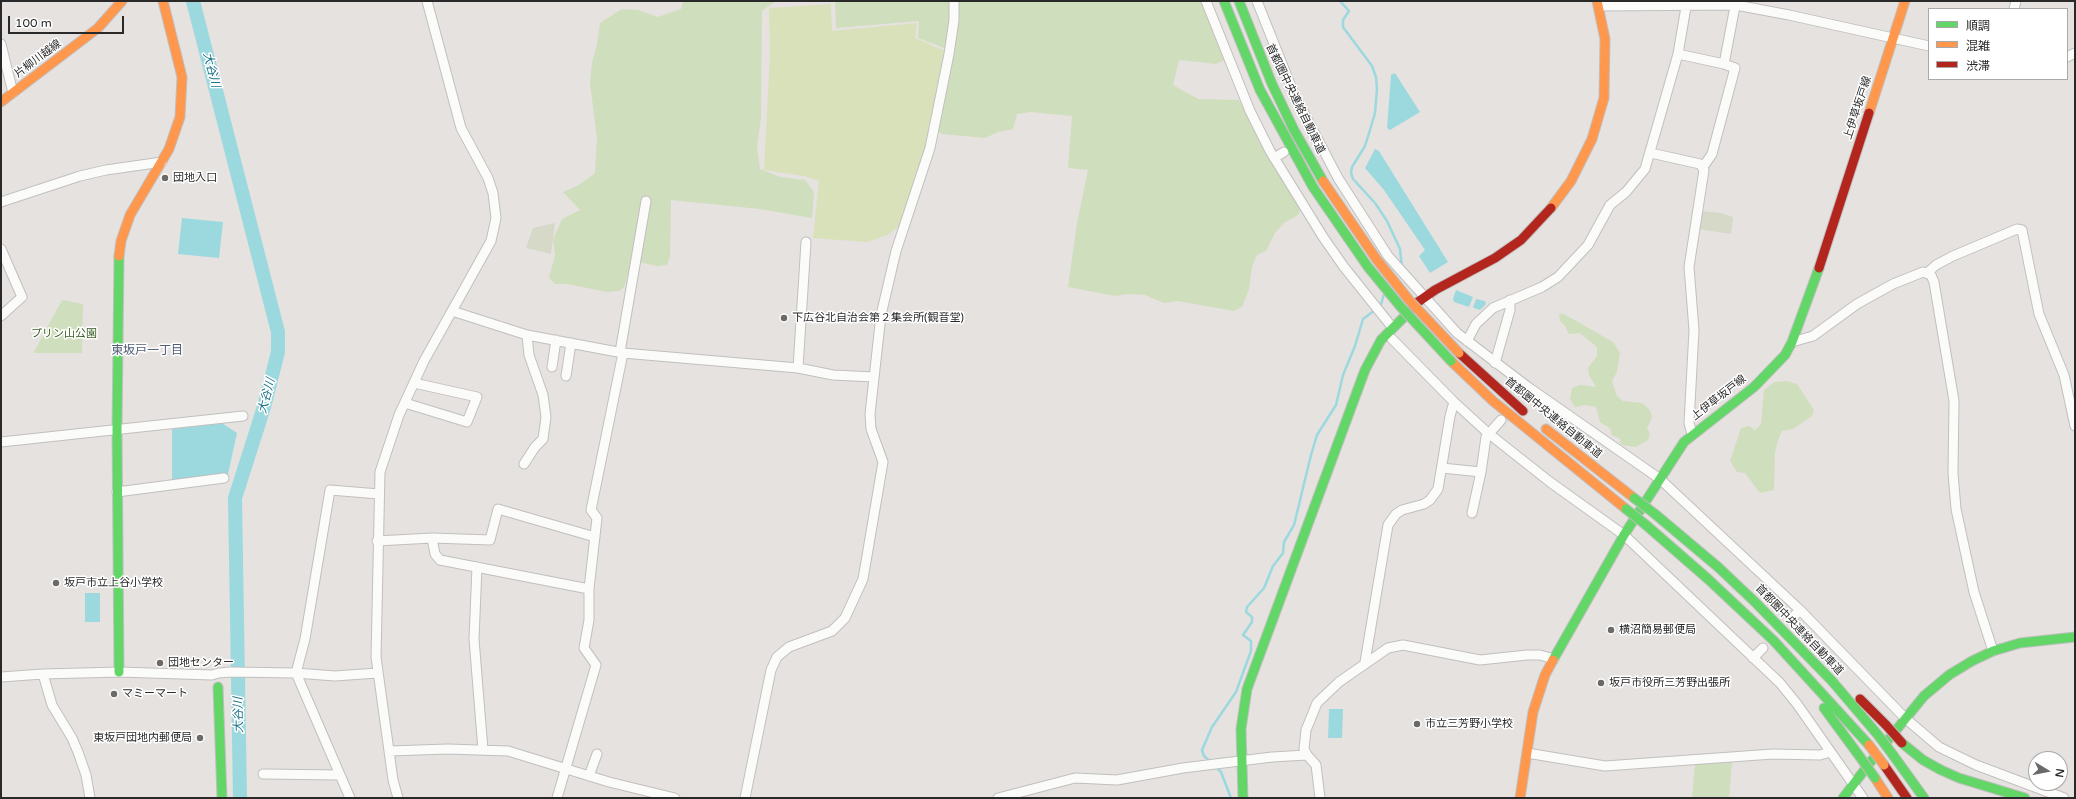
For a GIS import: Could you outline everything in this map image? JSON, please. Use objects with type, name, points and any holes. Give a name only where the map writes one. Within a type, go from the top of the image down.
[{"type":"main road","name":"片柳川越線","points":[[1,102],[92,32],[122,1]]},
{"type":"main road","points":[[119,672],[117,492],[118,278],[121,241],[135,206],[162,162],[178,127],[182,92],[180,66],[163,1]]},
{"type":"main road","points":[[1224,1],[1260,90],[1313,187],[1368,267],[1400,306],[1451,361],[1493,401],[1646,525],[1708,579],[1774,641],[1869,745],[1907,798]]},
{"type":"main road","name":"首都圏中央連絡自動車道","points":[[1239,1],[1250,32],[1272,84],[1294,130],[1323,181],[1355,230],[1409,300],[1459,353],[1501,392],[1655,514],[1718,567],[1755,602],[1832,681],[1878,735],[1924,798]]},
{"type":"main road","name":"上伊草坂戸線","points":[[1520,798],[1537,699],[1545,675],[1624,535],[1684,442],[1692,434],[1754,386],[1785,355],[1792,342],[1813,287],[1905,1]]},
{"type":"main road","points":[[1242,798],[1242,716],[1251,678],[1368,362],[1375,348],[1392,327],[1425,299],[1505,252],[1532,230],[1559,198],[1583,160],[1592,139],[1604,98],[1605,45],[1598,4]]},
{"type":"main road","points":[[1338,446],[1363,389],[1392,339],[1425,299]]},
{"type":"main road","points":[[1755,602],[1886,725],[1902,743],[1923,760],[1940,770],[1959,778],[2025,798]]},
{"type":"main road","points":[[1843,798],[1905,718],[1924,696],[1949,675],[1992,651],[2020,643],[2049,638],[2075,637]]},
{"type":"main road","points":[[1774,641],[1860,757],[1888,798]]},
{"type":"main road","points":[[218,687],[222,798]]},
{"type":"street","points":[[398,798],[377,673],[377,541],[380,472],[389,442],[414,383],[491,241],[496,218],[493,193],[488,178],[461,128],[427,1]]},
{"type":"street","points":[[745,798],[771,670],[777,657],[789,647],[832,631],[845,618],[863,578],[883,462],[871,429],[870,414],[881,315],[888,277],[930,148],[940,103],[954,20],[954,1]]},
{"type":"street","points":[[1206,1],[1250,111],[1274,158],[1322,238],[1392,327]]},
{"type":"street","points":[[1257,1],[1312,137],[1372,234],[1398,269],[1425,299],[1467,341],[1528,387],[1660,479],[1800,610],[1905,718],[1939,747],[1976,765],[2064,798]]},
{"type":"street","points":[[1724,64],[1736,3]]},
{"type":"street","points":[[1598,4],[1736,3],[1928,46]]},
{"type":"street","points":[[1467,341],[1472,330],[1483,316],[1501,303],[1542,287],[1558,277],[1579,256],[1596,233],[1610,205],[1637,180],[1645,169],[1651,153],[1678,54],[1687,4]]},
{"type":"street","points":[[1,44],[14,92]]},
{"type":"street","points":[[1678,54],[1724,64],[1735,68],[1712,154],[1703,167],[1704,170],[1689,266],[1694,330],[1689,423],[1692,434]]},
{"type":"street","points":[[1274,158],[1284,152]]},
{"type":"street","points":[[1651,153],[1700,164],[1703,167]]},
{"type":"street","points":[[1,202],[80,176],[106,170],[162,162]]},
{"type":"street","points":[[557,798],[567,769],[596,665],[584,648],[589,620],[589,589],[597,518],[591,510],[621,352],[646,201]]},
{"type":"street","points":[[1927,273],[1936,265],[1953,256],[2017,229],[2022,230],[2040,314],[2064,375],[2075,426]]},
{"type":"street","points":[[798,368],[806,242]]},
{"type":"street","points":[[1,249],[22,297],[1,316]]},
{"type":"street","points":[[1792,342],[1813,336],[1878,291],[1917,273],[1927,273],[1932,275],[1951,376],[1954,420],[1953,472],[1956,510],[1974,592],[1992,651]]},
{"type":"street","points":[[1495,363],[1510,310],[1510,300]]},
{"type":"street","points":[[452,311],[527,335],[621,352],[798,368],[833,375],[874,377]]},
{"type":"street","points":[[524,464],[535,447],[543,439],[546,417],[543,395],[529,355],[527,335]]},
{"type":"street","points":[[1392,339],[1454,402],[1488,433],[1550,482],[1624,535],[1780,683],[1797,704],[1863,798]]},
{"type":"street","points":[[552,367],[556,340]]},
{"type":"street","points":[[566,376],[571,343]]},
{"type":"street","points":[[405,403],[467,422],[477,398],[414,383]]},
{"type":"street","points":[[1522,394],[1528,387]]},
{"type":"street","points":[[1365,662],[1388,525],[1392,518],[1402,510],[1417,506],[1430,500],[1438,489],[1450,416],[1454,402]]},
{"type":"street","points":[[1,442],[243,416]]},
{"type":"street","points":[[1472,513],[1481,472],[1484,444],[1488,433],[1500,420]]},
{"type":"street","points":[[1442,468],[1481,472]]},
{"type":"street","points":[[117,492],[224,478]]},
{"type":"street","points":[[350,798],[296,674],[305,639],[330,490],[379,494]]},
{"type":"street","points":[[377,541],[432,538],[490,540],[498,509],[595,537]]},
{"type":"street","points":[[432,538],[435,554],[440,560],[589,589]]},
{"type":"street","points":[[477,568],[474,639],[483,750]]},
{"type":"street","points":[[1791,619],[1800,610]]},
{"type":"street","points":[[1320,798],[1316,765],[1307,756],[1304,749],[1306,730],[1317,704],[1325,695],[1365,662],[1388,648],[1397,645],[1473,659],[1540,655],[1554,659]]},
{"type":"street","points":[[1753,658],[1763,648]]},
{"type":"street","points":[[1,677],[42,674],[119,672],[212,676],[219,673],[230,672],[335,676],[377,673]]},
{"type":"street","points":[[42,674],[52,705],[70,733],[78,752],[86,775],[90,798]]},
{"type":"street","points":[[212,676],[218,687]]},
{"type":"street","points":[[389,751],[508,751],[589,776],[675,798]]},
{"type":"street","points":[[1528,753],[1605,766],[1773,754],[1820,755],[1830,752]]},
{"type":"street","points":[[589,776],[597,754]]},
{"type":"street","points":[[998,798],[1074,778],[1117,780],[1183,768],[1272,757],[1307,756]]},
{"type":"street","points":[[263,774],[340,775]]},
{"type":"green space","points":[[683,1],[833,1],[774,2],[762,11],[761,118],[757,146],[760,169],[780,177],[805,180],[814,192],[812,218],[760,209],[671,200],[670,256],[667,265],[657,266],[639,262],[630,268],[624,287],[619,291],[607,292],[568,284],[555,284],[549,278],[555,255],[553,240],[562,219],[580,210],[563,192],[579,185],[595,173],[597,139],[590,83],[592,63],[600,23],[622,9],[638,10],[658,17],[681,9]]},
{"type":"green space","points":[[835,1],[1202,1],[1225,60],[1216,64],[1179,60],[1173,85],[1198,99],[1239,100],[1300,210],[1298,215],[1284,223],[1275,233],[1266,251],[1257,255],[1252,267],[1249,289],[1242,307],[1234,311],[1178,301],[1164,303],[1145,295],[1127,294],[1115,296],[1068,287],[1077,223],[1088,170],[1068,168],[1072,116],[1031,112],[1017,114],[1013,129],[998,132],[985,138],[942,134],[938,131],[938,125],[952,51],[918,38],[919,21],[836,28]]},
{"type":"green space","points":[[831,4],[832,31],[917,23],[915,38],[945,51],[928,139],[900,226],[887,235],[867,242],[813,238],[819,181],[804,176],[764,170],[770,55],[769,8]]},
{"type":"green space","points":[[1701,211],[1721,213],[1733,217],[1731,234],[1698,229]]},
{"type":"green space","points":[[555,223],[551,254],[526,248],[533,228]]},
{"type":"green space","name":"プリン山公園","points":[[62,300],[83,304],[82,353],[34,352]]},
{"type":"green space","points":[[1562,313],[1613,342],[1620,353],[1617,372],[1612,381],[1617,396],[1623,401],[1642,403],[1650,410],[1652,418],[1647,428],[1650,434],[1648,440],[1636,447],[1621,445],[1620,439],[1612,435],[1610,428],[1600,422],[1596,407],[1585,405],[1575,407],[1570,399],[1572,388],[1580,385],[1596,387],[1589,375],[1588,368],[1597,356],[1597,347],[1580,333],[1569,334],[1565,326],[1560,321],[1559,315]]},
{"type":"green space","points":[[1787,381],[1797,384],[1814,410],[1812,416],[1793,429],[1782,431],[1775,452],[1774,490],[1760,493],[1745,473],[1737,472],[1730,461],[1741,428],[1749,426],[1755,430],[1761,424],[1764,390],[1775,382]]},
{"type":"green space","points":[[1732,762],[1729,798],[1692,798],[1695,764]]},
{"type":"water","points":[[1395,73],[1420,112],[1390,130],[1387,128],[1391,75]]},
{"type":"water","points":[[1375,149],[1379,151],[1448,262],[1430,273],[1419,256],[1425,250],[1384,190],[1365,168]]},
{"type":"water","points":[[182,218],[223,222],[219,258],[178,254]]},
{"type":"water","points":[[1456,290],[1473,297],[1469,307],[1454,302],[1453,299]]},
{"type":"water","points":[[1476,299],[1485,301],[1486,304],[1480,310],[1473,307]]},
{"type":"water","points":[[222,423],[237,433],[228,474],[172,480],[172,429]]},
{"type":"water","points":[[85,593],[100,593],[100,622],[85,622]]},
{"type":"water","points":[[1329,709],[1343,709],[1342,738],[1328,738]]},
{"type":"waterway","name":"大谷川","points":[[193,1],[278,332],[278,352],[264,407],[235,498],[240,798]]},
{"type":"waterway","points":[[1340,1],[1349,11],[1343,20],[1343,27],[1372,66],[1376,77],[1377,89],[1375,113],[1370,130],[1365,146],[1352,167],[1351,173],[1353,179],[1375,203],[1387,221],[1400,249],[1402,268]]},
{"type":"waterway","points":[[1380,308],[1384,294]]},
{"type":"waterway","points":[[1211,762],[1204,756],[1202,750],[1212,727],[1236,692],[1251,651],[1251,641],[1243,635],[1252,622],[1252,617],[1246,612],[1247,607],[1264,588],[1273,566],[1283,553],[1284,542],[1294,525],[1317,435],[1336,405],[1343,375],[1355,346],[1363,319],[1375,310]]},
{"type":"waterway","points":[[1216,767],[1221,772],[1231,798]]},
{"type":"tunnel","points":[[1512,407],[1522,394]]},
{"type":"traffic: fast","points":[[1224,1],[1260,90],[1313,187]]},
{"type":"traffic: fast","points":[[1239,1],[1272,84],[1294,130],[1323,181]]},
{"type":"traffic: fast","points":[[1313,187],[1368,267],[1400,306],[1451,361]]},
{"type":"traffic: fast","points":[[119,256],[117,430],[119,672]]},
{"type":"traffic: fast","points":[[1553,660],[1624,535],[1684,442],[1754,387],[1785,355],[1792,342],[1819,268]]},
{"type":"traffic: fast","points":[[1243,798],[1241,729],[1247,689],[1365,370],[1381,340],[1409,312]]},
{"type":"traffic: fast","points":[[1634,498],[1655,514]]},
{"type":"traffic: fast","points":[[1626,509],[1646,525]]},
{"type":"traffic: fast","points":[[1655,514],[1718,567],[1755,602],[1832,681],[1878,735]]},
{"type":"traffic: fast","points":[[1646,525],[1708,579],[1774,641],[1869,745]]},
{"type":"traffic: fast","points":[[1888,740],[1924,696],[1949,675],[1972,661],[1993,651],[2020,643],[2075,637]]},
{"type":"traffic: fast","points":[[218,687],[222,798]]},
{"type":"traffic: fast","points":[[1824,708],[1860,757]]},
{"type":"traffic: fast","points":[[1878,735],[1893,755]]},
{"type":"traffic: fast","points":[[1902,743],[1923,760],[1941,770],[1959,778],[2025,798]]},
{"type":"traffic: fast","points":[[1893,755],[1924,798]]},
{"type":"traffic: fast","points":[[1860,757],[1875,778]]},
{"type":"traffic: fast","points":[[1843,798],[1872,760]]},
{"type":"traffic: slow","points":[[1,102],[98,28],[122,1]]},
{"type":"traffic: slow","points":[[119,256],[121,241],[130,215],[169,149],[180,117],[182,77],[163,1]]},
{"type":"traffic: slow","points":[[1551,208],[1571,181],[1592,139],[1604,98],[1605,39],[1597,1]]},
{"type":"traffic: slow","points":[[1869,113],[1905,1]]},
{"type":"traffic: slow","points":[[1323,181],[1377,260],[1409,300],[1459,353]]},
{"type":"traffic: slow","points":[[1451,361],[1493,401],[1626,509]]},
{"type":"traffic: slow","points":[[1546,429],[1634,498]]},
{"type":"traffic: slow","points":[[1520,798],[1533,712],[1545,675],[1553,660]]},
{"type":"traffic: slow","points":[[1869,745],[1884,765]]},
{"type":"traffic: slow","points":[[1875,778],[1888,798]]},
{"type":"traffic: jam","points":[[1819,268],[1869,113]]},
{"type":"traffic: jam","points":[[1409,312],[1418,302],[1435,290],[1495,258],[1521,240],[1551,208]]},
{"type":"traffic: jam","points":[[1459,353],[1523,411]]},
{"type":"traffic: jam","points":[[1860,699],[1886,725]]},
{"type":"traffic: jam","points":[[1886,725],[1902,743]]},
{"type":"traffic: jam","points":[[1884,765],[1907,798]]},
{"type":"place","name":"団地入口","points":[[165,178]]},
{"type":"place","name":"下広谷北自治会第２集会所(観音堂)","points":[[784,318]]},
{"type":"place","name":"坂戸市立上谷小学校","points":[[56,583]]},
{"type":"place","name":"横沼簡易郵便局","points":[[1611,630]]},
{"type":"place","name":"団地センター","points":[[160,663]]},
{"type":"place","name":"坂戸市役所三芳野出張所","points":[[1601,683]]},
{"type":"place","name":"マミーマート","points":[[114,694]]},
{"type":"place","name":"市立三芳野小学校","points":[[1417,724]]},
{"type":"place","name":"東坂戸団地内郵便局","points":[[200,738]]},
{"type":"district","name":"東坂戸一丁目","points":[[147,351]]}]
